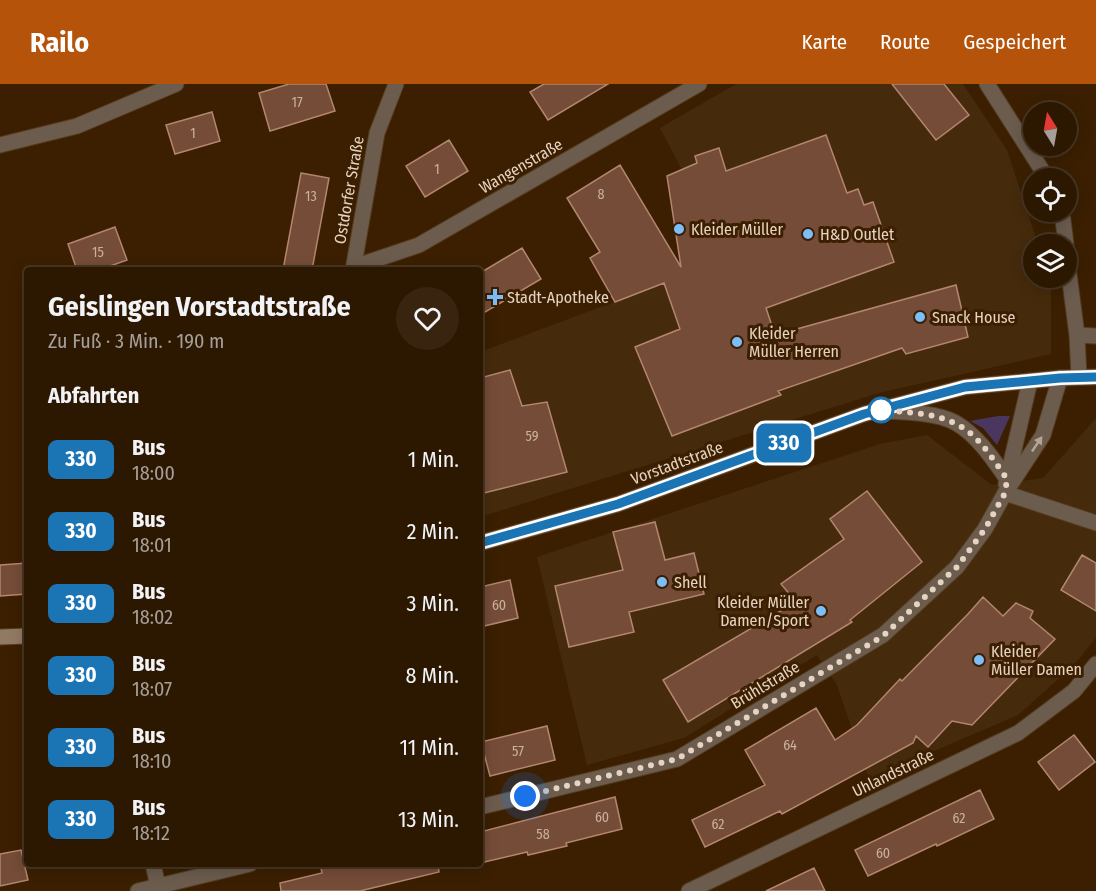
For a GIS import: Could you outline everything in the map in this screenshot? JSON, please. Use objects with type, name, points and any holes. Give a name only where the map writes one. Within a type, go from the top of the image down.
[{"type":"main road","name":"Vorstadtstraße","points":[[483,542],[618,504],[878,410],[965,387],[1096,377]]},
{"type":"main road","points":[[0,637],[24,636]]},
{"type":"street","points":[[0,145],[77,126],[176,84]]},
{"type":"street","name":"Ostdorfer Straße","points":[[354,267],[377,133],[396,84]]},
{"type":"street","name":"Wangenstraße","points":[[359,267],[419,245],[699,84]]},
{"type":"street","points":[[987,84],[1041,168]]},
{"type":"street","points":[[1071,288],[1077,335],[1079,377]]},
{"type":"street","points":[[1077,335],[1096,336]]},
{"type":"street","name":"Brühlstraße","points":[[483,806],[677,759],[883,636],[957,567],[985,529],[1006,486],[1043,435],[1060,378]]},
{"type":"street","name":"Brühlstraße","points":[[1006,486],[1030,381]]},
{"type":"street","points":[[878,410],[920,414],[954,422],[978,441],[1006,486],[1096,523]]},
{"type":"street","name":"Uhlandstraße","points":[[689,891],[1018,733],[1074,691],[1096,664]]},
{"type":"street","points":[[154,867],[159,889]]},
{"type":"street","points":[[138,891],[159,889],[239,867]]},
{"type":"shaded area","points":[[736,84],[963,84],[1007,150],[1023,199],[1023,222],[1031,222],[1035,234],[1023,234],[1023,288],[1051,288],[1051,354],[879,393],[483,516],[483,351],[729,259],[660,128]]},
{"type":"shaded area","points":[[1010,416],[997,445],[983,428],[970,421]]},
{"type":"shaded area","points":[[1096,418],[1096,638],[1072,667],[1018,715],[869,779],[837,685],[817,655],[684,738],[587,765],[537,557],[880,444],[927,435],[992,485],[1043,478]]},
{"type":"building","points":[[289,84],[326,84],[335,111],[270,131],[259,93]]},
{"type":"building","points":[[544,84],[608,84],[548,120],[530,92]]},
{"type":"building","points":[[892,84],[944,84],[969,115],[936,140]]},
{"type":"building","points":[[212,112],[220,141],[175,154],[166,125]]},
{"type":"building","points":[[826,135],[847,193],[858,189],[864,205],[873,202],[894,262],[766,308],[775,335],[956,285],[968,337],[906,354],[902,348],[778,391],[781,395],[672,436],[635,347],[680,329],[664,283],[615,302],[590,258],[600,252],[567,198],[620,165],[681,267],[667,176],[697,163],[695,156],[719,148],[726,171]]},
{"type":"building","points":[[449,140],[468,171],[425,197],[406,166]]},
{"type":"building","points":[[301,173],[329,178],[313,267],[284,267]]},
{"type":"building","points":[[115,227],[127,260],[107,267],[76,267],[68,244]]},
{"type":"building","name":"Stadt-Apotheke","points":[[522,248],[541,279],[483,313],[483,271]]},
{"type":"building","points":[[510,370],[522,406],[547,402],[567,472],[483,493],[483,377]]},
{"type":"building","name":"Kleider Müller Damen/Sport","points":[[867,491],[922,562],[850,620],[852,622],[688,722],[663,680],[796,602],[781,584],[844,539],[830,519]]},
{"type":"building","points":[[655,522],[665,560],[694,553],[704,594],[629,612],[634,632],[569,647],[555,586],[623,570],[613,532]]},
{"type":"building","points":[[1082,555],[1096,563],[1096,611],[1061,590]]},
{"type":"building","points":[[24,563],[24,594],[0,596],[0,565]]},
{"type":"building","points":[[510,580],[518,618],[483,626],[483,586]]},
{"type":"building","points":[[983,597],[1003,616],[1016,603],[1033,611],[1030,618],[1055,639],[972,725],[952,721],[928,747],[916,736],[913,743],[782,814],[780,811],[705,847],[692,820],[765,785],[745,750],[816,708],[835,740],[857,725]]},
{"type":"building","points":[[547,726],[555,760],[490,776],[483,742]]},
{"type":"building","points":[[1074,735],[1095,762],[1059,790],[1038,762]]},
{"type":"building","points":[[980,790],[994,819],[868,876],[855,850]]},
{"type":"building","points":[[615,797],[622,829],[566,843],[567,846],[483,862],[483,831]]},
{"type":"building","points":[[21,850],[28,880],[0,886],[0,854]]},
{"type":"building","points":[[438,867],[439,872],[360,891],[281,891],[280,883],[322,873],[321,868]]},
{"type":"building","points":[[814,868],[825,891],[766,891]]},
{"type":"bus line","name":"330","points":[[483,542],[618,504],[864,414],[965,387],[1096,377]]},
{"type":"place","name":"Kleider Müller","points":[[679,229]]},
{"type":"place","name":"H&D Outlet","points":[[808,234]]},
{"type":"place","name":"Stadt-Apotheke","points":[[495,297]]},
{"type":"place","name":"Snack House","points":[[920,317]]},
{"type":"place","name":"Kleider Müller Herren","points":[[737,342]]},
{"type":"place","name":"Shell","points":[[662,582]]},
{"type":"place","name":"Kleider Müller Damen/Sport","points":[[821,611]]},
{"type":"place","name":"Kleider Müller Damen","points":[[979,660]]},
{"type":"route","points":[[525,796],[677,759],[883,636],[957,567],[985,529],[1005,493],[1007,479],[978,441],[954,422],[920,414],[878,410],[881,410]]}]
